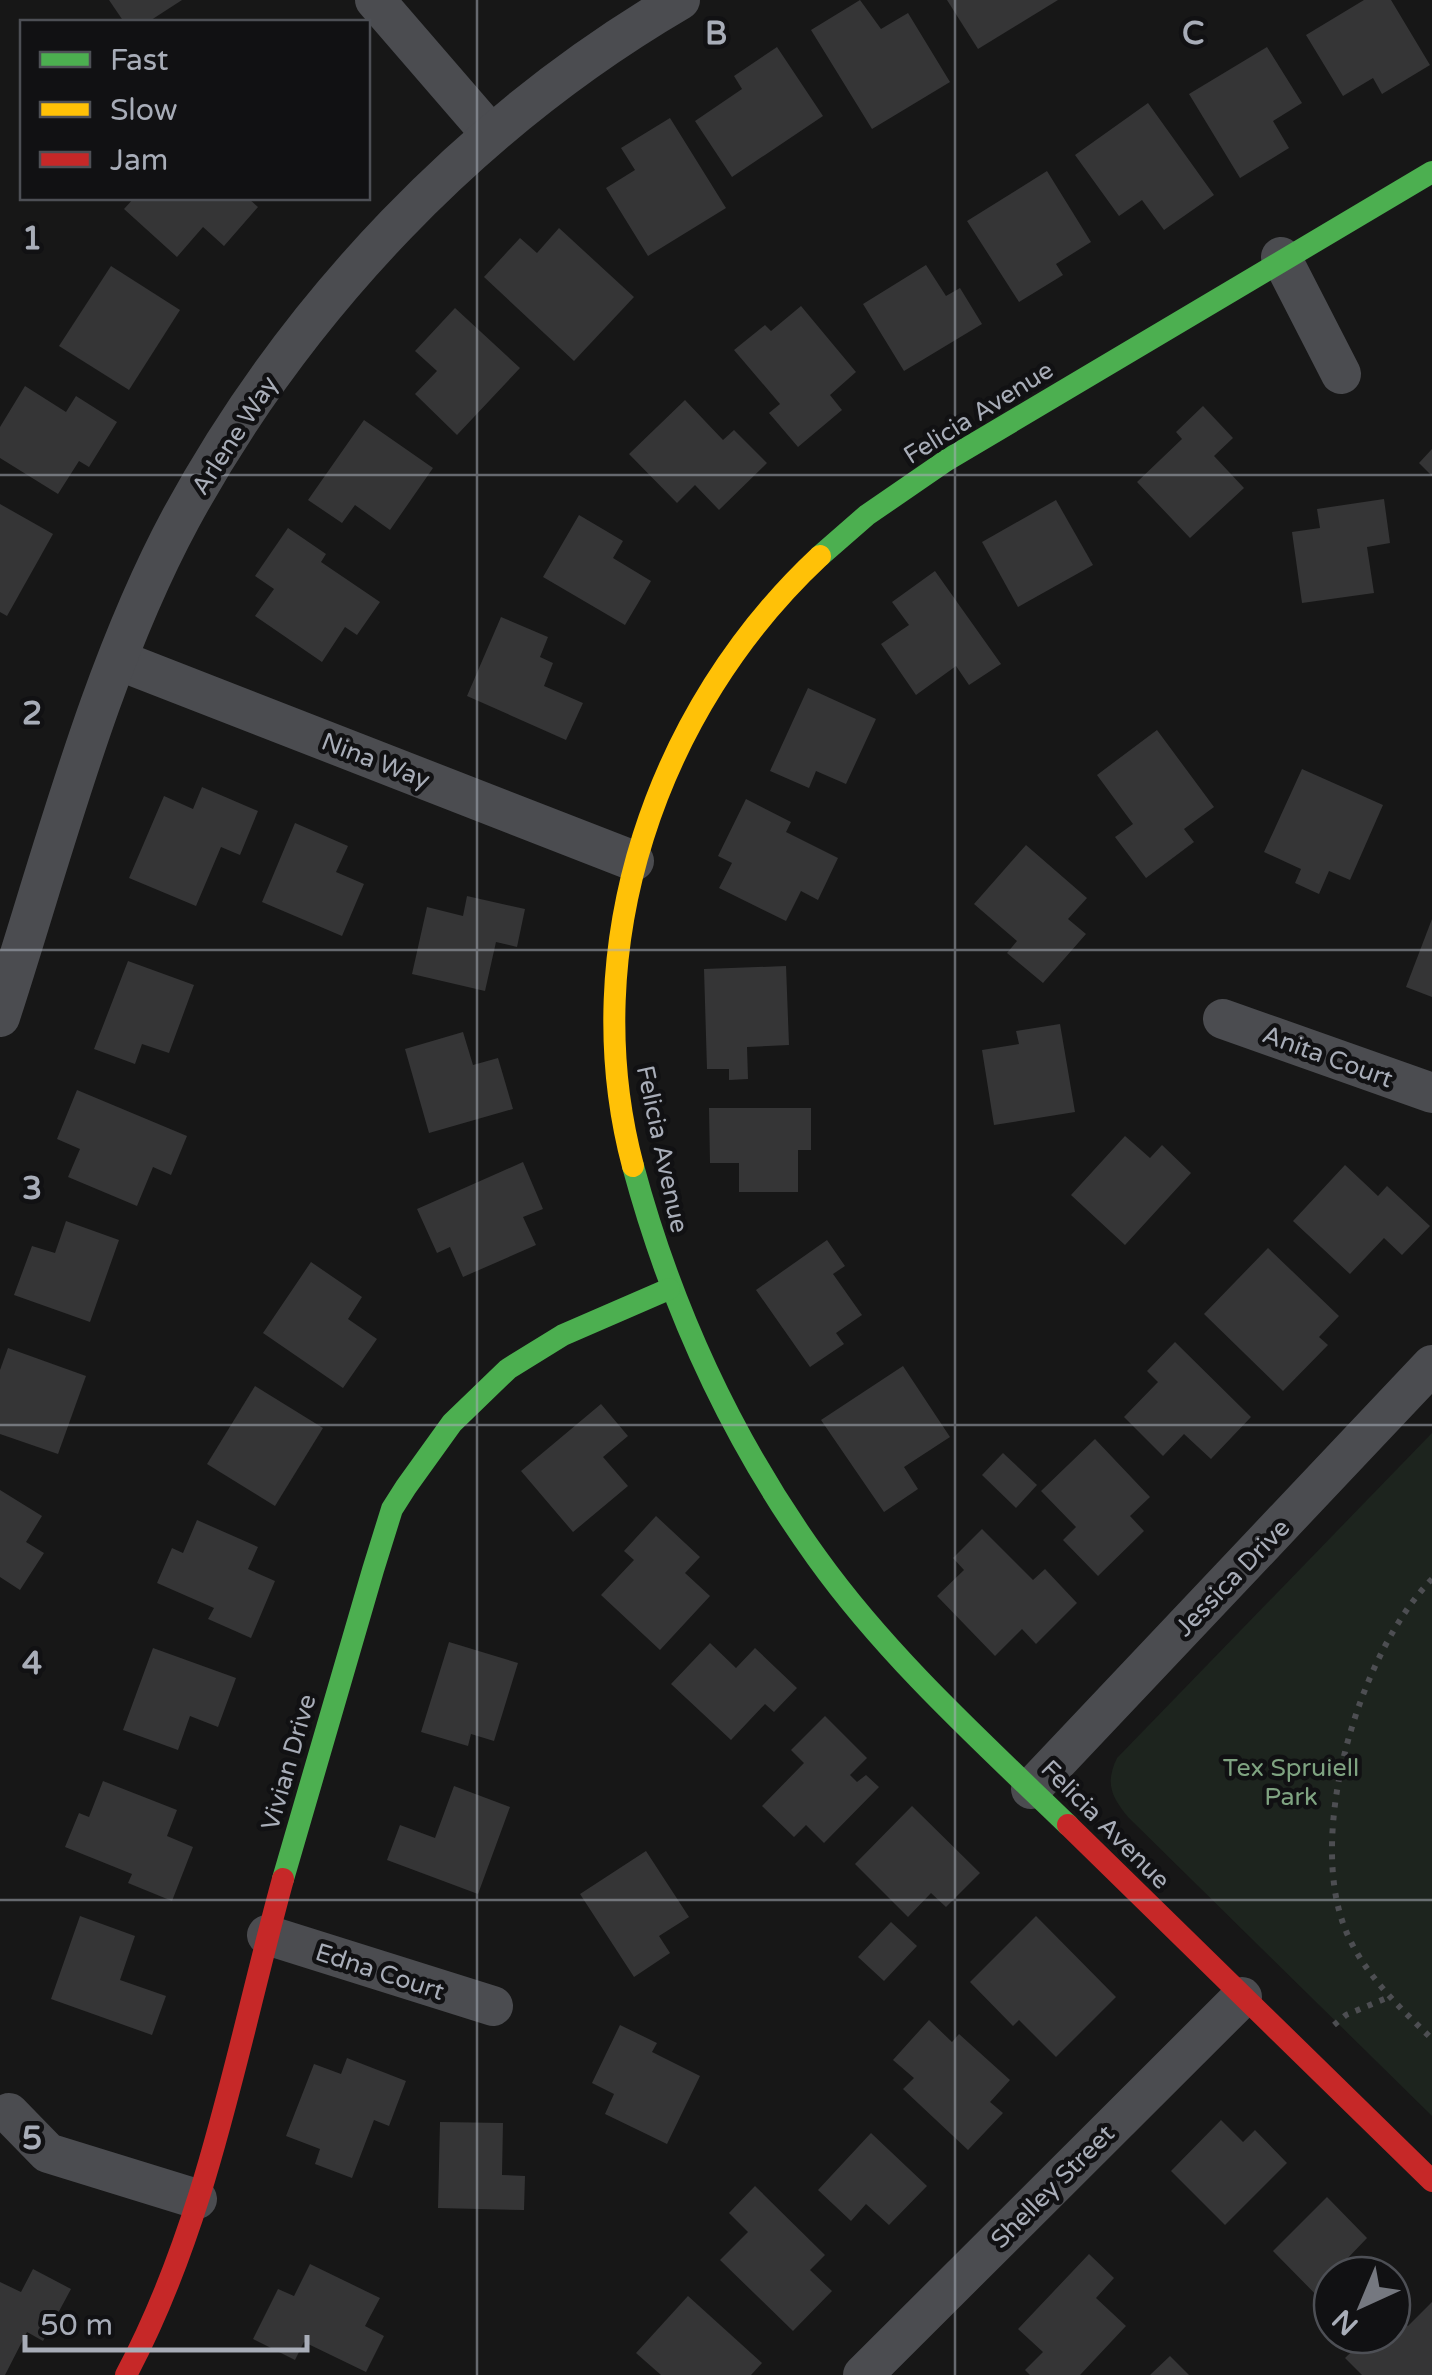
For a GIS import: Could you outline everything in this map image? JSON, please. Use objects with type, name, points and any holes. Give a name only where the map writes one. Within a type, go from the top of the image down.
[{"type":"street","points":[[374,0],[490,134]]},
{"type":"street","name":"Arlene Way","points":[[0,1016],[118,660],[181,518],[262,390],[335,290],[490,134],[553,85],[680,0]]},
{"type":"street","name":"Felicia Avenue","points":[[1432,172],[1282,257],[932,471],[842,535],[771,608],[718,674],[671,766],[634,861],[618,983],[614,1074],[638,1186],[669,1288],[722,1399],[782,1505],[849,1598],[1031,1789],[1432,2181]]},
{"type":"street","points":[[1282,257],[1341,374]]},
{"type":"street","name":"Nina Way","points":[[118,660],[634,861]]},
{"type":"street","name":"Anita Court","points":[[1224,1019],[1432,1093]]},
{"type":"street","name":"Vivian Drive","points":[[126,2375],[171,2276],[198,2199],[268,1935],[392,1509],[424,1456],[468,1405],[528,1354],[669,1288]]},
{"type":"street","name":"Jessica Drive","points":[[1031,1789],[1432,1365]]},
{"type":"street","name":"Edna Court","points":[[268,1935],[493,2006]]},
{"type":"street","name":"Shelley Street","points":[[882,2368],[1242,1997]]},
{"type":"street","points":[[9,2112],[48,2154],[198,2199]]},
{"type":"path","points":[[1432,1578],[1392,1639],[1354,1714],[1337,1783],[1331,1859],[1346,1931],[1389,1997],[1432,2039]]},
{"type":"path","points":[[1330,2029],[1346,2015],[1389,1997]]},
{"type":"green space","name":"Tex Spruiell Park","points":[[1432,1433],[1432,2116],[1128,1817],[1114,1796],[1111,1782],[1117,1758]]},
{"type":"building","points":[[109,0],[182,0],[151,20],[123,20]]},
{"type":"building","points":[[860,0],[881,29],[908,13],[950,82],[872,129],[811,30]]},
{"type":"building","points":[[947,0],[1058,0],[978,49]]},
{"type":"building","points":[[1364,0],[1391,0],[1430,65],[1382,94],[1373,78],[1343,96],[1306,35]]},
{"type":"building","points":[[777,47],[823,116],[732,177],[695,121],[742,89],[734,76]]},
{"type":"building","points":[[1267,47],[1302,103],[1273,121],[1289,148],[1240,178],[1189,94]]},
{"type":"building","points":[[1148,103],[1214,195],[1164,230],[1142,200],[1119,216],[1075,155]]},
{"type":"building","points":[[670,118],[726,208],[648,256],[606,188],[635,170],[621,148]]},
{"type":"building","points":[[1047,171],[1091,242],[1056,264],[1063,275],[1019,302],[967,221]]},
{"type":"building","points":[[132,200],[250,200],[258,207],[224,246],[203,227],[177,257],[124,209]]},
{"type":"building","points":[[559,228],[634,297],[574,361],[484,277],[520,238],[537,253]]},
{"type":"building","points":[[926,265],[946,296],[960,288],[982,324],[904,371],[863,304]]},
{"type":"building","points":[[111,266],[180,310],[129,390],[59,346]]},
{"type":"building","points":[[801,306],[856,372],[830,395],[842,410],[798,447],[769,413],[780,404],[734,350],[765,325],[771,331]]},
{"type":"building","points":[[455,308],[520,368],[457,435],[415,394],[437,371],[415,351]]},
{"type":"building","points":[[25,386],[66,412],[76,396],[117,422],[89,467],[79,461],[58,494],[0,458],[0,427]]},
{"type":"building","points":[[685,400],[723,440],[734,430],[767,463],[719,510],[695,485],[677,503],[629,454]]},
{"type":"building","points":[[1203,406],[1233,438],[1214,456],[1244,488],[1190,538],[1137,482],[1182,439],[1176,432]]},
{"type":"building","points":[[364,420],[433,468],[390,530],[355,505],[342,523],[308,500]]},
{"type":"building","points":[[1432,449],[1432,476],[1419,463]]},
{"type":"building","points":[[1384,499],[1390,543],[1367,547],[1374,593],[1302,603],[1292,532],[1320,528],[1317,509]]},
{"type":"building","points":[[1056,500],[1093,565],[1018,607],[982,542]]},
{"type":"building","points":[[0,504],[53,534],[7,616],[0,612]]},
{"type":"building","points":[[579,515],[623,541],[613,558],[651,581],[625,625],[543,577]]},
{"type":"building","points":[[288,528],[326,554],[321,562],[380,602],[357,635],[345,627],[322,662],[255,616],[274,589],[255,576]]},
{"type":"building","points":[[935,571],[1001,664],[969,685],[956,666],[916,695],[881,644],[909,625],[892,602]]},
{"type":"building","points":[[501,617],[548,637],[540,657],[553,663],[544,686],[583,703],[566,740],[467,696]]},
{"type":"building","points":[[808,688],[876,719],[846,784],[816,771],[809,788],[770,771]]},
{"type":"building","points":[[1157,730],[1214,807],[1184,829],[1194,842],[1146,878],[1115,837],[1133,824],[1097,775]]},
{"type":"building","points":[[1302,769],[1383,805],[1350,880],[1329,871],[1319,894],[1295,883],[1301,869],[1264,852]]},
{"type":"building","points":[[202,787],[258,811],[240,855],[221,847],[196,906],[129,878],[164,796],[193,809]]},
{"type":"building","points":[[746,799],[791,822],[786,832],[838,858],[818,900],[801,891],[786,921],[719,888],[732,863],[718,856]]},
{"type":"building","points":[[295,823],[348,846],[336,872],[364,884],[342,936],[262,902]]},
{"type":"building","points":[[1026,845],[1087,898],[1068,919],[1086,934],[1043,983],[1007,953],[1017,941],[974,904]]},
{"type":"building","points":[[467,896],[525,909],[517,947],[496,942],[485,991],[412,974],[427,907],[463,916]]},
{"type":"building","points":[[1432,919],[1432,997],[1406,987]]},
{"type":"building","points":[[128,961],[194,985],[169,1053],[142,1044],[135,1064],[94,1049]]},
{"type":"building","points":[[786,966],[789,1045],[747,1047],[748,1079],[729,1080],[729,1069],[707,1069],[704,969]]},
{"type":"building","points":[[1060,1024],[1075,1112],[994,1125],[982,1050],[1019,1044],[1016,1031]]},
{"type":"building","points":[[463,1032],[473,1065],[498,1058],[513,1109],[429,1133],[405,1049]]},
{"type":"building","points":[[77,1090],[187,1136],[171,1175],[153,1167],[137,1206],[68,1177],[80,1149],[57,1139]]},
{"type":"building","points":[[709,1108],[811,1108],[811,1150],[798,1150],[798,1192],[739,1192],[739,1163],[710,1163]]},
{"type":"building","points":[[1125,1136],[1150,1158],[1162,1145],[1191,1173],[1125,1245],[1071,1195]]},
{"type":"building","points":[[523,1162],[543,1209],[523,1217],[536,1245],[463,1277],[450,1247],[437,1253],[417,1209]]},
{"type":"building","points":[[1345,1165],[1378,1196],[1387,1186],[1430,1226],[1402,1255],[1384,1238],[1350,1274],[1293,1221]]},
{"type":"building","points":[[66,1221],[119,1240],[90,1322],[14,1295],[32,1246],[55,1253]]},
{"type":"building","points":[[827,1240],[845,1266],[833,1274],[862,1315],[836,1333],[844,1344],[810,1367],[756,1290]]},
{"type":"building","points":[[1268,1248],[1339,1316],[1319,1337],[1328,1345],[1283,1391],[1204,1314]]},
{"type":"building","points":[[311,1262],[362,1297],[348,1319],[377,1339],[343,1388],[263,1333]]},
{"type":"building","points":[[1175,1342],[1251,1417],[1211,1459],[1184,1434],[1163,1456],[1124,1417],[1158,1382],[1147,1371]]},
{"type":"building","points":[[8,1348],[86,1376],[58,1454],[0,1434],[0,1370]]},
{"type":"building","points":[[903,1366],[950,1437],[904,1467],[918,1489],[884,1512],[821,1420]]},
{"type":"building","points":[[255,1386],[323,1428],[275,1506],[207,1464]]},
{"type":"building","points":[[601,1404],[628,1436],[603,1457],[628,1486],[573,1532],[521,1471]]},
{"type":"building","points":[[1095,1439],[1150,1497],[1130,1516],[1144,1531],[1098,1576],[1063,1540],[1076,1527],[1041,1491]]},
{"type":"building","points":[[1003,1453],[1037,1485],[1016,1508],[982,1475]]},
{"type":"building","points":[[0,1490],[42,1516],[26,1542],[44,1553],[20,1590],[0,1577]]},
{"type":"building","points":[[656,1516],[700,1557],[685,1573],[710,1596],[660,1650],[601,1595],[634,1560],[624,1551]]},
{"type":"building","points":[[197,1520],[258,1547],[248,1569],[275,1581],[251,1638],[208,1619],[214,1608],[157,1583],[172,1548],[183,1553]]},
{"type":"building","points":[[982,1529],[1033,1580],[1045,1569],[1077,1603],[1036,1644],[1022,1629],[995,1656],[937,1596],[964,1570],[953,1558]]},
{"type":"building","points":[[449,1642],[518,1663],[494,1741],[471,1734],[468,1746],[421,1732]]},
{"type":"building","points":[[710,1643],[736,1668],[755,1648],[797,1688],[774,1712],[765,1704],[731,1740],[671,1684]]},
{"type":"building","points":[[153,1648],[236,1678],[218,1727],[190,1716],[178,1750],[123,1730]]},
{"type":"building","points":[[825,1716],[867,1758],[850,1775],[857,1782],[866,1775],[879,1787],[824,1843],[806,1825],[794,1837],[762,1806],[804,1763],[791,1750]]},
{"type":"building","points":[[103,1781],[177,1810],[167,1836],[193,1847],[172,1901],[128,1883],[132,1874],[65,1847],[79,1813],[89,1817]]},
{"type":"building","points":[[454,1786],[510,1807],[478,1894],[387,1860],[400,1825],[435,1838]]},
{"type":"building","points":[[912,1806],[980,1873],[946,1907],[931,1893],[908,1917],[855,1864]]},
{"type":"building","points":[[646,1851],[689,1917],[659,1936],[670,1953],[634,1977],[580,1894]]},
{"type":"building","points":[[80,1916],[135,1936],[120,1980],[166,1996],[152,2035],[51,1999]]},
{"type":"building","points":[[1036,1916],[1116,1997],[1056,2057],[1019,2020],[1013,2026],[970,1982]]},
{"type":"building","points":[[891,1922],[917,1946],[884,1981],[858,1957]]},
{"type":"building","points":[[929,2020],[952,2042],[959,2034],[1010,2080],[990,2102],[1003,2113],[968,2150],[903,2089],[914,2078],[893,2060]]},
{"type":"building","points":[[620,2025],[657,2043],[652,2052],[700,2076],[667,2144],[605,2114],[614,2094],[592,2083]]},
{"type":"building","points":[[347,2058],[406,2081],[389,2126],[374,2120],[352,2178],[315,2164],[320,2149],[286,2136],[314,2064],[341,2074]]},
{"type":"building","points":[[1221,2120],[1243,2142],[1255,2130],[1287,2163],[1225,2225],[1171,2171]]},
{"type":"building","points":[[440,2122],[503,2123],[502,2175],[525,2176],[524,2210],[438,2208]]},
{"type":"building","points":[[871,2133],[927,2186],[889,2225],[866,2204],[851,2221],[818,2190]]},
{"type":"building","points":[[755,2186],[825,2255],[810,2270],[832,2291],[793,2331],[720,2260],[748,2232],[729,2213]]},
{"type":"building","points":[[1327,2197],[1367,2238],[1351,2255],[1312,2255],[1312,2291],[1273,2251]]},
{"type":"building","points":[[1089,2254],[1114,2278],[1096,2298],[1126,2326],[1080,2375],[1030,2375],[1025,2370],[1043,2352],[1018,2329]]},
{"type":"building","points":[[310,2264],[380,2298],[365,2326],[384,2336],[366,2372],[304,2342],[295,2360],[253,2339],[278,2289],[294,2296]]},
{"type":"building","points":[[33,2269],[71,2289],[43,2341],[27,2332],[5,2375],[0,2375],[0,2282],[21,2292]]},
{"type":"building","points":[[688,2296],[762,2363],[751,2375],[661,2375],[636,2353]]},
{"type":"building","points":[[1432,2302],[1432,2375],[1362,2375],[1345,2358],[1412,2355],[1412,2322]]},
{"type":"building","points":[[1170,2356],[1189,2375],[1150,2375]]},
{"type":"traffic: fast","points":[[820,556],[867,515],[947,460],[1432,172]]},
{"type":"traffic: fast","points":[[633,1166],[666,1270],[707,1371],[786,1513],[874,1630],[969,1730],[1068,1825]]},
{"type":"traffic: fast","points":[[283,1879],[392,1509],[406,1487],[452,1423],[508,1369],[563,1335],[669,1289]]},
{"type":"traffic: slow","points":[[633,1166],[618,1083],[615,1000],[623,918],[643,837],[673,759],[713,685],[762,617],[820,556]]},
{"type":"traffic: jam","points":[[1068,1825],[1432,2181]]},
{"type":"traffic: jam","points":[[126,2375],[179,2256],[200,2194],[283,1879]]}]
